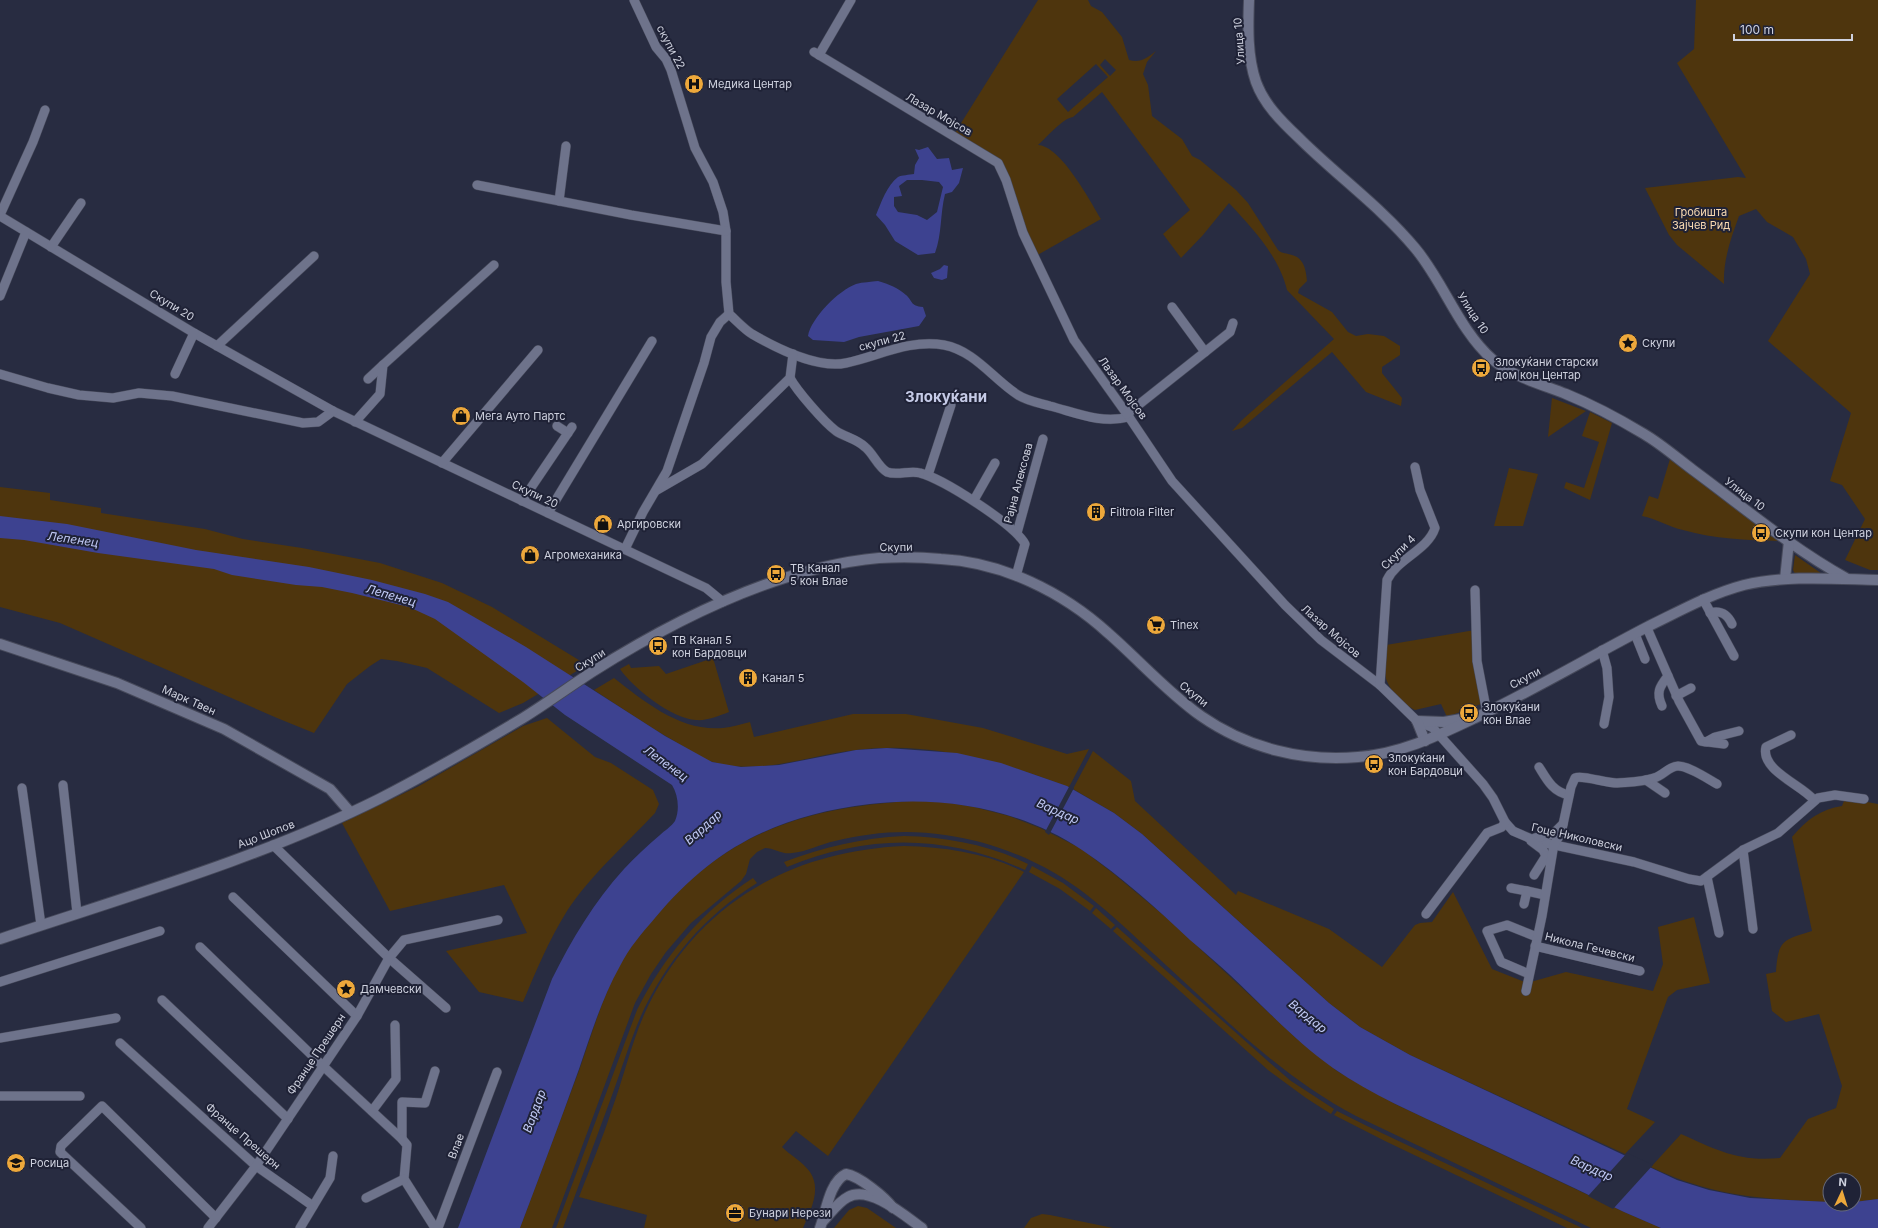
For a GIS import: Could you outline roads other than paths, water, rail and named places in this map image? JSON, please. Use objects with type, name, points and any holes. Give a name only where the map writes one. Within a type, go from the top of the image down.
[{"type":"street","name":"скупи 22","points":[[634,0],[656,47],[666,59],[671,70],[695,148],[713,182],[723,212],[726,231],[726,282],[729,314],[751,333],[793,354],[817,361],[836,364],[847,363],[895,348],[918,344],[943,345],[954,348],[972,357],[1020,396],[1091,419],[1116,420],[1128,415]]},
{"type":"street","name":"Лазар Мојсов","points":[[850,0],[816,53],[998,164],[1007,184],[1023,233],[1062,318],[1074,340],[1128,415],[1172,481],[1284,605],[1321,640],[1380,685],[1417,721],[1432,728],[1439,736]]},
{"type":"street","name":"Улица 10","points":[[1249,0],[1248,31],[1251,64],[1256,83],[1268,104],[1282,122],[1313,153],[1391,222],[1415,247],[1429,265],[1472,335],[1491,358],[1501,366],[1596,408],[1646,435],[1814,560],[1848,579]]},
{"type":"street","points":[[0,216],[33,142],[45,110]]},
{"type":"street","points":[[559,201],[566,146]]},
{"type":"street","points":[[477,185],[726,231]]},
{"type":"street","points":[[51,247],[81,203]]},
{"type":"street","name":"Скупи 20","points":[[0,216],[194,333],[333,411],[706,588],[723,602]]},
{"type":"street","points":[[0,296],[26,232]]},
{"type":"street","points":[[217,346],[314,256]]},
{"type":"street","points":[[368,379],[494,265]]},
{"type":"street","points":[[1172,307],[1205,352]]},
{"type":"street","points":[[625,549],[643,512],[667,471],[704,363],[710,337],[720,322],[729,314]]},
{"type":"street","points":[[1128,415],[1230,332],[1233,323]]},
{"type":"street","points":[[175,374],[194,333]]},
{"type":"street","points":[[548,513],[652,341]]},
{"type":"street","points":[[442,463],[538,350]]},
{"type":"street","points":[[657,490],[702,464],[790,378],[793,354]]},
{"type":"street","points":[[355,422],[380,394],[384,365]]},
{"type":"street","points":[[0,374],[79,395],[113,398],[139,393],[172,396],[297,423],[308,424],[318,422],[333,411]]},
{"type":"street","name":"Рајна Алексова","points":[[790,378],[799,392],[836,430],[865,447],[885,471],[892,473],[918,472],[928,475],[974,500],[1017,533],[1023,539],[1025,548],[1016,576]]},
{"type":"street","points":[[928,475],[951,405]]},
{"type":"street","points":[[522,501],[570,430],[557,426]]},
{"type":"street","name":"Рајна Алексова","points":[[1017,533],[1043,439]]},
{"type":"street","points":[[974,500],[995,463]]},
{"type":"street","name":"Cкупи 4","points":[[1380,685],[1387,580],[1393,572],[1430,537],[1435,530],[1420,490],[1415,467]]},
{"type":"street","points":[[1785,579],[1789,542]]},
{"type":"street","name":"Скупи","points":[[526,716],[593,672],[662,632],[723,602],[765,585],[807,572],[857,561],[880,558],[960,560],[998,569],[1016,576],[1059,598],[1106,630],[1182,701],[1201,716],[1244,740],[1286,753],[1329,758],[1383,754],[1439,736],[1484,714],[1602,650],[1703,599],[1745,585],[1785,579],[1878,580]]},
{"type":"street","points":[[1425,741],[1417,721],[1444,722],[1484,714],[1477,661],[1475,590]]},
{"type":"street","points":[[1703,599],[1734,656]]},
{"type":"street","points":[[1710,613],[1718,612],[1724,614],[1732,624]]},
{"type":"street","points":[[1647,628],[1676,696],[1699,739],[1703,742],[1724,744]]},
{"type":"street","points":[[1635,634],[1645,659]]},
{"type":"street","name":"Марк Твен","points":[[0,644],[117,683],[224,729],[330,789],[350,812]]},
{"type":"street","points":[[1602,650],[1607,668],[1610,697],[1604,724]]},
{"type":"street","points":[[1662,706],[1658,694],[1659,688],[1668,676]]},
{"type":"street","points":[[1676,696],[1691,688]]},
{"type":"street","name":"Ацо Шопов","points":[[0,939],[273,845],[350,812],[440,767],[526,716]]},
{"type":"street","points":[[1706,742],[1719,732],[1739,732]]},
{"type":"street","points":[[1791,735],[1766,747],[1767,760],[1773,769],[1804,790],[1814,800]]},
{"type":"street","name":"Гоце Николовски","points":[[1439,736],[1486,787],[1500,809],[1505,822],[1513,831],[1525,837],[1634,862],[1695,880],[1703,880],[1707,877]]},
{"type":"street","name":"Никола Гечевски","points":[[1526,991],[1554,844],[1561,834],[1573,781],[1579,776],[1605,783],[1646,780],[1656,778],[1672,768],[1679,766],[1717,784]]},
{"type":"street","points":[[1539,767],[1552,787],[1569,796]]},
{"type":"street","points":[[1646,780],[1665,793]]},
{"type":"street","points":[[63,785],[77,913]]},
{"type":"street","points":[[22,788],[41,925]]},
{"type":"street","points":[[1719,933],[1707,877],[1743,850],[1778,833],[1814,800],[1830,795],[1864,799]]},
{"type":"street","points":[[1426,914],[1486,833],[1502,826],[1505,822]]},
{"type":"street","points":[[1525,837],[1537,838],[1550,835],[1557,831],[1563,823]]},
{"type":"street","points":[[1525,837],[1535,843],[1546,856],[1550,864]]},
{"type":"street","points":[[273,845],[389,958],[446,1008]]},
{"type":"street","points":[[1743,850],[1753,929]]},
{"type":"street","points":[[1534,874],[1546,856]]},
{"type":"street","points":[[1511,888],[1545,895]]},
{"type":"street","points":[[1524,904],[1527,891]]},
{"type":"street","points":[[233,897],[357,1016]]},
{"type":"street","name":"Францe Прешерн","points":[[208,1228],[256,1166],[357,1016],[389,958],[404,940],[498,920]]},
{"type":"street","points":[[1529,974],[1501,962],[1487,931],[1507,925],[1537,936]]},
{"type":"street","points":[[0,982],[160,931]]},
{"type":"street","name":"Никола Гечевски","points":[[1535,946],[1640,971]]},
{"type":"street","points":[[200,947],[323,1066],[402,1139],[407,1145],[404,1180],[435,1228]]},
{"type":"street","points":[[162,1000],[288,1118]]},
{"type":"street","points":[[0,1038],[116,1018]]},
{"type":"street","points":[[372,1111],[396,1078],[395,1025]]},
{"type":"street","name":"Франце Прешерн","points":[[120,1043],[256,1166],[313,1206]]},
{"type":"street","points":[[402,1139],[402,1102],[425,1102],[435,1071]]},
{"type":"street","name":"Влае","points":[[438,1228],[497,1072]]},
{"type":"street","points":[[0,1096],[80,1096]]},
{"type":"street","points":[[141,1228],[60,1152],[61,1146],[102,1106],[216,1218]]},
{"type":"street","points":[[300,1228],[330,1178],[333,1156]]},
{"type":"street","points":[[821,1224],[836,1182],[846,1174],[851,1175],[869,1187],[889,1202],[893,1208]]},
{"type":"street","points":[[366,1198],[404,1180]]},
{"type":"street","points":[[821,1224],[844,1199],[856,1194],[872,1196],[893,1208],[922,1228]]},
{"type":"water","points":[[928,147],[937,159],[949,158],[952,170],[963,168],[959,183],[952,192],[945,194],[939,239],[935,253],[918,255],[895,241],[885,225],[876,215],[885,194],[894,180],[900,176],[914,174],[915,165],[919,158],[915,149],[919,150]],"holes":[[[907,180],[939,182],[943,187],[937,212],[927,220],[917,215],[898,212],[894,206],[894,197],[902,196],[899,186]]]},
{"type":"water","points":[[944,265],[948,266],[947,278],[942,280],[934,278],[931,273],[940,269]]},
{"type":"water","points":[[878,281],[897,288],[916,306],[923,307],[926,316],[919,326],[859,337],[844,342],[813,340],[808,336],[814,321],[834,298],[849,287],[856,284]]},
{"type":"water","points":[[0,516],[67,524],[196,550],[309,567],[372,580],[425,594],[448,602],[526,647],[665,736],[712,762],[741,767],[779,765],[856,750],[887,748],[957,753],[1001,763],[1067,786],[1114,813],[1142,834],[1329,1003],[1360,1027],[1410,1055],[1677,1180],[1709,1190],[1750,1198],[1822,1202],[1822,1212],[1862,1212],[1862,1201],[1878,1199],[1878,1228],[1661,1228],[1624,1212],[1394,1103],[1348,1078],[1319,1058],[1292,1035],[1229,974],[1138,893],[1082,850],[1058,836],[1033,824],[980,808],[953,804],[898,802],[870,804],[837,809],[806,816],[777,826],[750,838],[725,854],[677,893],[627,953],[614,978],[597,1016],[565,1109],[520,1228],[458,1228],[552,979],[576,935],[603,894],[632,860],[675,821],[678,802],[672,785],[565,715],[523,682],[435,619],[409,607],[322,587],[296,585],[232,575],[214,569],[98,553],[24,540],[0,538]]},
{"type":"place","name":"Медика Центар","points":[[694,84]]},
{"type":"place","name":"Скупи","points":[[1628,343]]},
{"type":"place","name":"Злокуќани старски дом кон Центар","points":[[1481,368]]},
{"type":"place","name":"Мега Ауто Партс","points":[[461,416]]},
{"type":"place","name":"Filtrola Filter","points":[[1096,512]]},
{"type":"place","name":"Аргировски","points":[[603,524]]},
{"type":"place","name":"Скупи кон Центар","points":[[1761,533]]},
{"type":"place","name":"Агромеханика","points":[[530,555]]},
{"type":"place","name":"ТВ Канал 5 кон Влае","points":[[776,574]]},
{"type":"place","name":"Tinex","points":[[1156,625]]},
{"type":"place","name":"ТВ Канал 5 кон Бардовци","points":[[658,646]]},
{"type":"place","name":"Канал 5","points":[[748,678]]},
{"type":"place","name":"Злокуќани кон Влае","points":[[1469,713]]},
{"type":"place","name":"Злокуќани кон Бардовци","points":[[1374,764]]},
{"type":"place","name":"Дамчевски","points":[[346,989]]},
{"type":"place","name":"Росица","points":[[16,1163]]},
{"type":"place","name":"Бунари Нерези","points":[[735,1213]]},
{"type":"district","name":"Злокуќани","points":[[946,396]]},
{"type":"park label","name":"Гробишта Зајчев Рид","points":[[1701,218]]},
{"type":"water label","name":"Лепенец","points":[[73,539]]},
{"type":"water label","name":"Лепенец","points":[[391,595]]},
{"type":"water label","name":"Лепенец","points":[[666,763]]},
{"type":"water label","name":"Вардар","points":[[1058,811]]},
{"type":"water label","name":"Вардар","points":[[703,827]]},
{"type":"water label","name":"Вардар","points":[[1308,1016]]},
{"type":"water label","name":"Вардар","points":[[534,1111]]},
{"type":"water label","name":"Вардар","points":[[1592,1168]]}]
